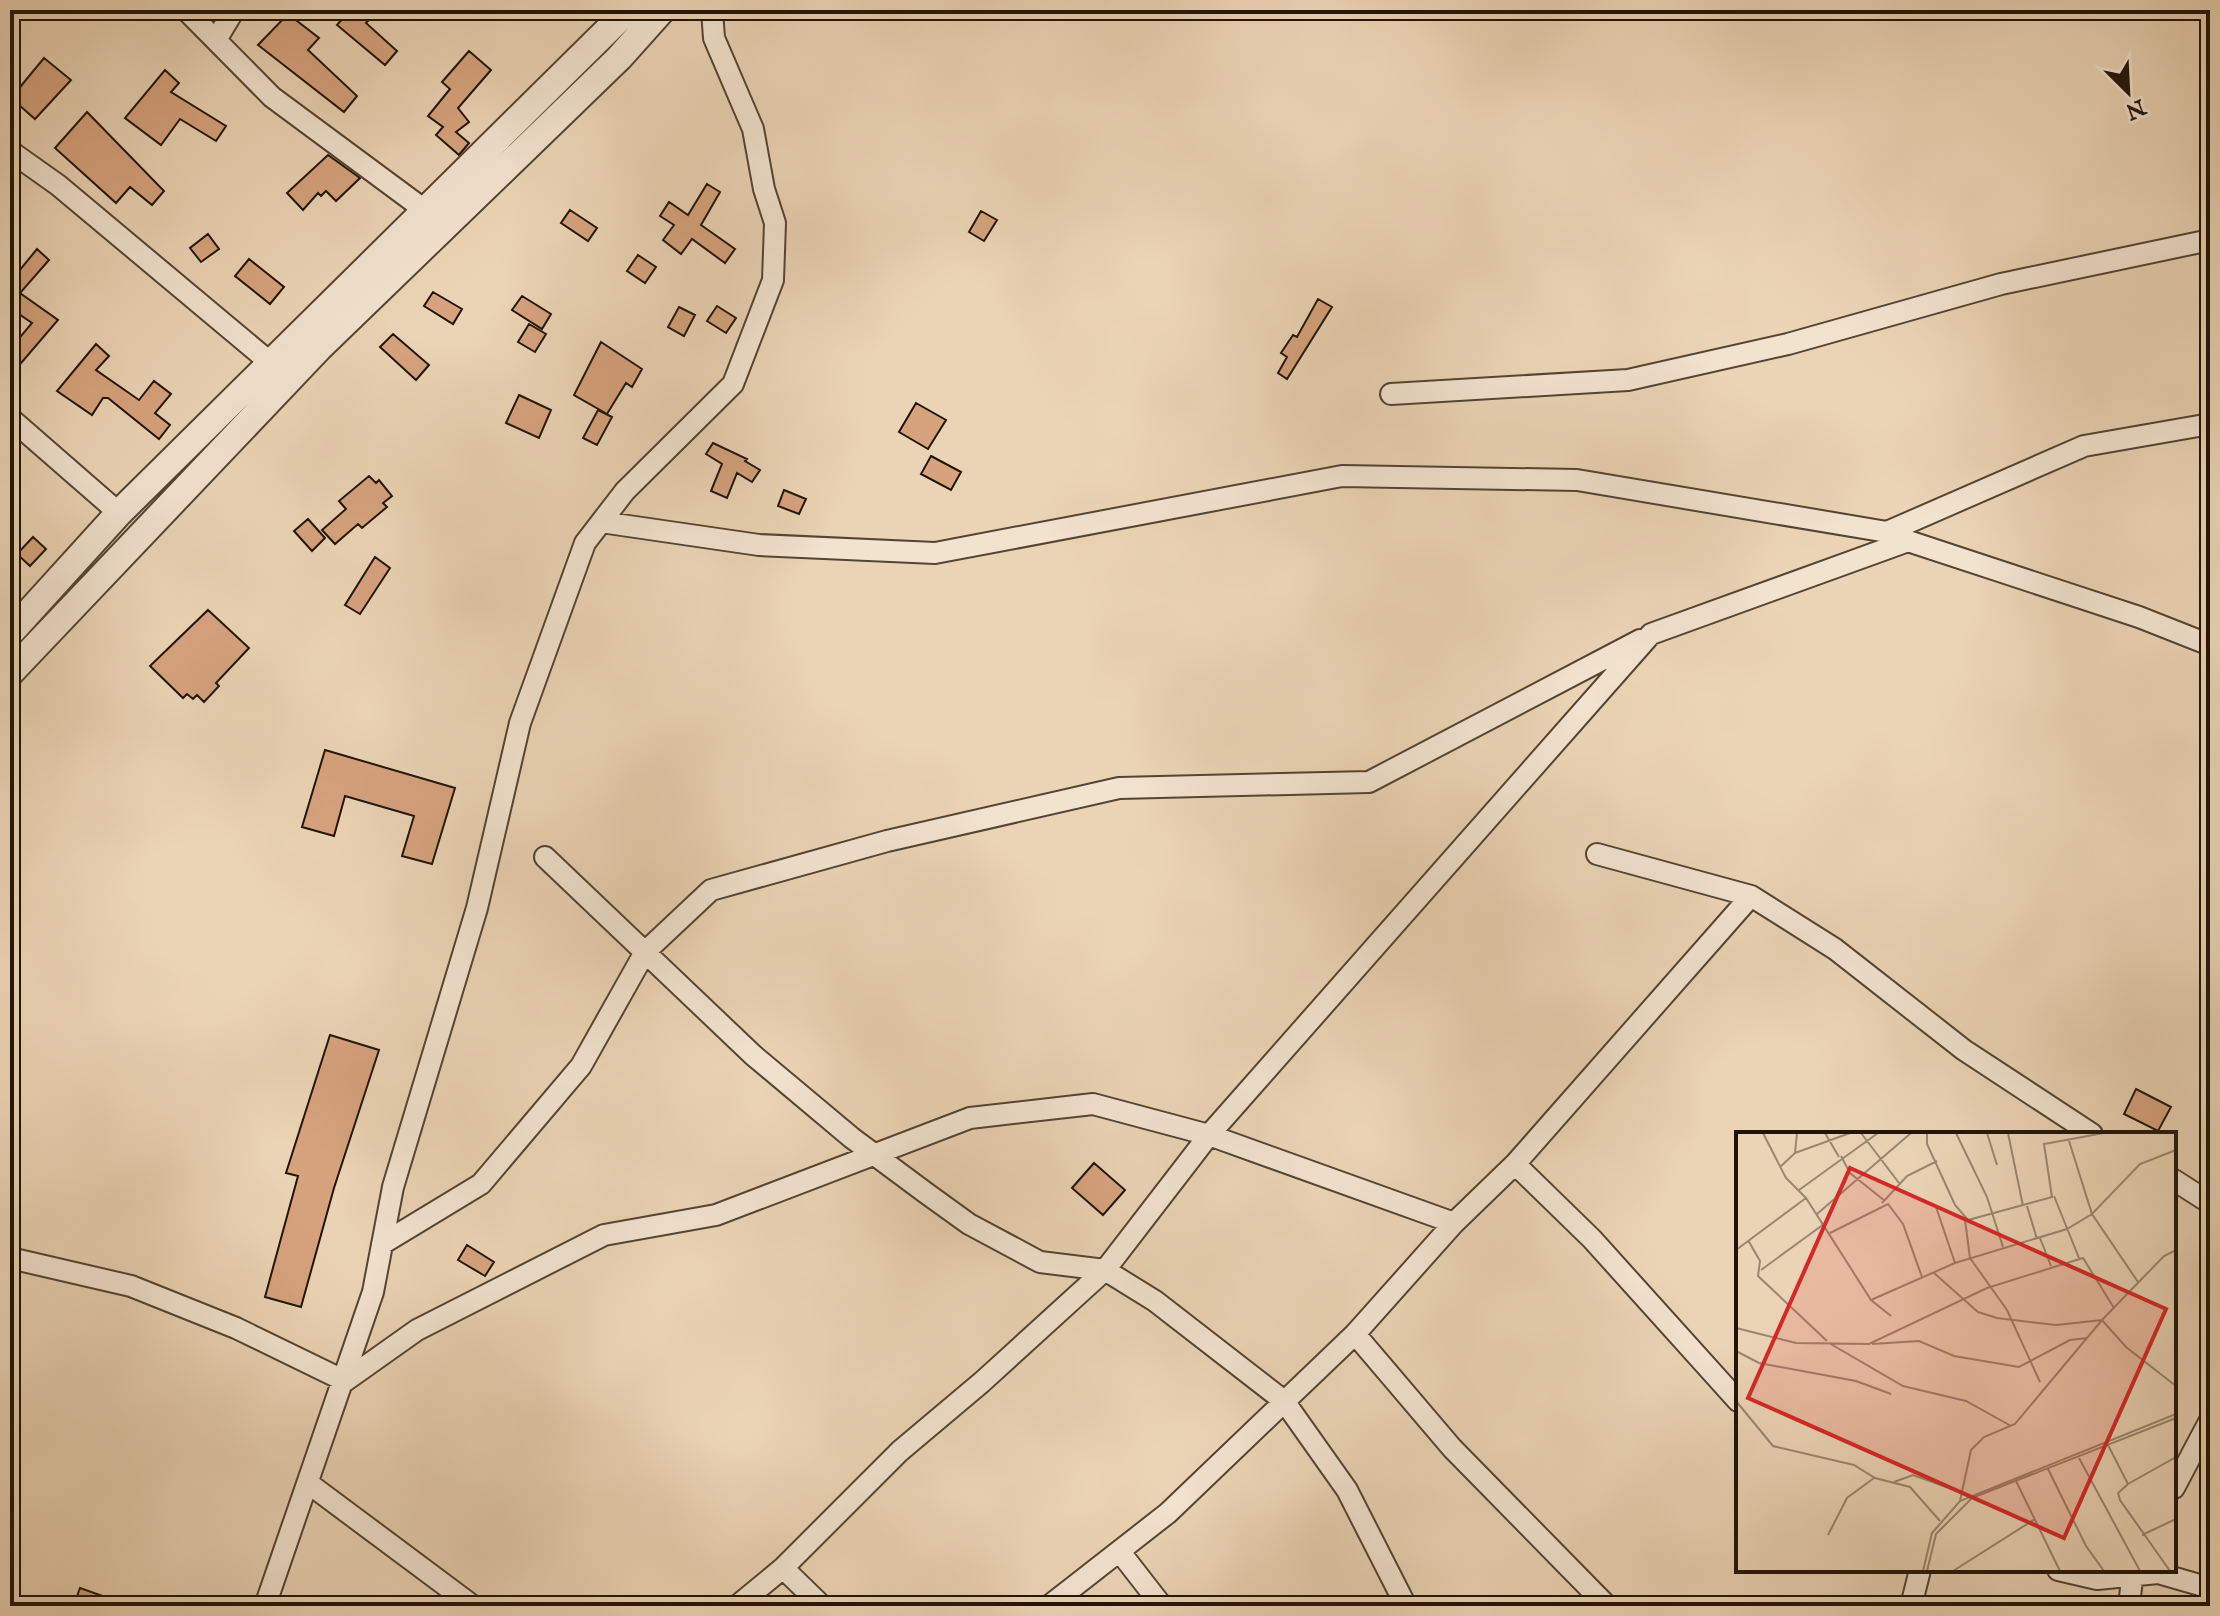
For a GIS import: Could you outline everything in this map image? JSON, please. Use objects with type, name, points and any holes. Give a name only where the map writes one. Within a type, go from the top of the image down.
[{"type":"street","points":[[186,10],[272,97],[426,211]]},
{"type":"street","points":[[216,40],[234,10]]},
{"type":"street","points":[[10,633],[119,513],[628,10]]},
{"type":"street","points":[[10,673],[319,348],[619,58],[662,10]]},
{"type":"street","points":[[265,1606],[345,1381],[373,1292],[393,1187],[477,908],[520,723],[585,543],[625,491],[733,384],[773,280],[775,223],[764,189],[753,129],[714,38],[712,10]]},
{"type":"street","points":[[10,151],[58,185],[272,364]]},
{"type":"street","points":[[446,191],[447,227]]},
{"type":"street","points":[[1391,394],[1628,380],[1788,344],[2001,284],[2210,240]]},
{"type":"street","points":[[10,418],[119,513]]},
{"type":"street","points":[[1887,532],[2084,446],[2210,424]]},
{"type":"street","points":[[601,522],[759,545],[935,553],[1342,476],[1577,480],[1887,532],[2139,617],[2210,645]]},
{"type":"street","points":[[382,1244],[481,1184],[581,1066],[645,952],[711,890],[887,841],[1119,788],[1369,782],[1651,634],[1908,541]]},
{"type":"street","points":[[737,1606],[783,1568],[900,1451],[982,1382],[1105,1270],[1209,1135],[1651,634]]},
{"type":"street","points":[[1597,854],[1751,896],[1835,949],[1964,1050],[2089,1132]]},
{"type":"street","points":[[545,857],[753,1055],[873,1154],[969,1224],[1029,1257],[1040,1262],[1105,1270],[1155,1301],[1284,1401],[1347,1490],[1406,1606]]},
{"type":"street","points":[[1049,1606],[1168,1513],[1355,1334],[1454,1223],[1515,1164],[1751,896]]},
{"type":"street","points":[[345,1381],[417,1330],[604,1235],[716,1215],[970,1118],[1093,1104],[1209,1135],[1454,1223]]},
{"type":"street","points":[[1515,1164],[1592,1239],[1736,1399]]},
{"type":"street","points":[[2176,1181],[2210,1203]]},
{"type":"street","points":[[10,1258],[131,1286],[236,1328],[345,1381]]},
{"type":"street","points":[[1355,1334],[1452,1448],[1607,1606]]},
{"type":"street","points":[[2176,1484],[2210,1420]]},
{"type":"street","points":[[308,1483],[473,1606]]},
{"type":"street","points":[[1120,1552],[1162,1606]]},
{"type":"street","points":[[783,1568],[822,1606]]},
{"type":"street","points":[[1911,1606],[1920,1572]]},
{"type":"street","points":[[2067,1572],[2097,1579],[2132,1572],[2158,1573],[2210,1588]]},
{"type":"street","points":[[2129,1606],[2132,1572]]},
{"type":"building","points":[[350,10],[378,10],[366,23],[397,51],[385,65],[337,25]]},
{"type":"building","points":[[288,14],[319,38],[308,50],[357,96],[344,112],[258,45]]},
{"type":"building","points":[[469,51],[491,70],[458,108],[469,122],[456,132],[469,143],[459,155],[436,135],[443,127],[428,116],[450,89],[442,82]]},
{"type":"building","points":[[44,58],[71,80],[35,119],[11,98]]},
{"type":"building","points":[[165,70],[179,83],[171,92],[226,126],[216,141],[180,119],[161,145],[125,118]]},
{"type":"building","points":[[87,112],[164,191],[152,205],[130,187],[116,203],[55,148]]},
{"type":"building","points":[[328,155],[360,178],[336,201],[326,191],[321,196],[318,193],[303,210],[287,193]]},
{"type":"building","points":[[707,184],[720,192],[701,225],[735,249],[725,263],[692,239],[681,254],[663,240],[674,225],[660,216],[669,202],[688,215]]},
{"type":"building","points":[[570,210],[597,228],[588,241],[561,223]]},
{"type":"building","points":[[981,211],[997,220],[984,241],[969,232]]},
{"type":"building","points":[[208,234],[219,249],[201,262],[190,248]]},
{"type":"building","points":[[37,249],[49,260],[20,293],[58,320],[10,376],[10,349],[32,323],[10,308],[10,282]]},
{"type":"building","points":[[638,255],[656,267],[645,283],[627,271]]},
{"type":"building","points":[[249,259],[284,287],[270,304],[235,276]]},
{"type":"building","points":[[433,292],[462,309],[453,324],[424,306]]},
{"type":"building","points":[[522,296],[551,314],[542,329],[512,310]]},
{"type":"building","points":[[1318,299],[1332,307],[1287,379],[1278,373],[1287,357],[1281,353],[1293,335],[1297,337]]},
{"type":"building","points":[[717,306],[736,318],[726,333],[707,321]]},
{"type":"building","points":[[679,307],[695,315],[684,336],[668,327]]},
{"type":"building","points":[[529,324],[546,334],[535,352],[518,342]]},
{"type":"building","points":[[393,334],[429,365],[416,380],[380,347]]},
{"type":"building","points":[[601,342],[642,369],[632,387],[626,383],[607,414],[574,395]]},
{"type":"building","points":[[96,344],[109,356],[96,370],[139,400],[154,381],[171,394],[155,413],[170,425],[159,439],[108,398],[103,398],[92,415],[57,391]]},
{"type":"building","points":[[519,395],[551,410],[539,438],[506,423]]},
{"type":"building","points":[[916,403],[946,420],[928,449],[899,432]]},
{"type":"building","points":[[598,410],[612,417],[597,445],[583,438]]},
{"type":"building","points":[[713,443],[747,459],[745,461],[760,470],[752,482],[737,473],[727,498],[711,491],[722,464],[706,454]]},
{"type":"building","points":[[931,456],[961,472],[951,490],[921,474]]},
{"type":"building","points":[[369,476],[376,483],[379,480],[392,496],[383,503],[387,507],[362,528],[358,524],[335,544],[322,530],[346,509],[339,501]]},
{"type":"building","points":[[784,490],[806,499],[799,514],[778,506]]},
{"type":"building","points":[[308,519],[325,538],[312,551],[294,531]]},
{"type":"building","points":[[33,537],[46,549],[30,566],[17,554]]},
{"type":"building","points":[[375,557],[390,568],[360,614],[345,605]]},
{"type":"building","points":[[208,610],[249,648],[216,683],[219,686],[204,702],[197,695],[193,699],[187,694],[183,698],[150,666]]},
{"type":"building","points":[[325,750],[455,788],[432,864],[402,856],[414,816],[345,796],[334,836],[302,827]]},
{"type":"building","points":[[330,1035],[379,1050],[334,1188],[301,1307],[265,1297],[298,1176],[286,1173]]},
{"type":"building","points":[[2136,1089],[2171,1107],[2158,1131],[2124,1114]]},
{"type":"building","points":[[1094,1163],[1125,1190],[1103,1215],[1072,1188]]},
{"type":"building","points":[[467,1245],[494,1262],[485,1276],[458,1260]]},
{"type":"building","points":[[80,1588],[125,1606],[86,1606],[75,1602]]}]
